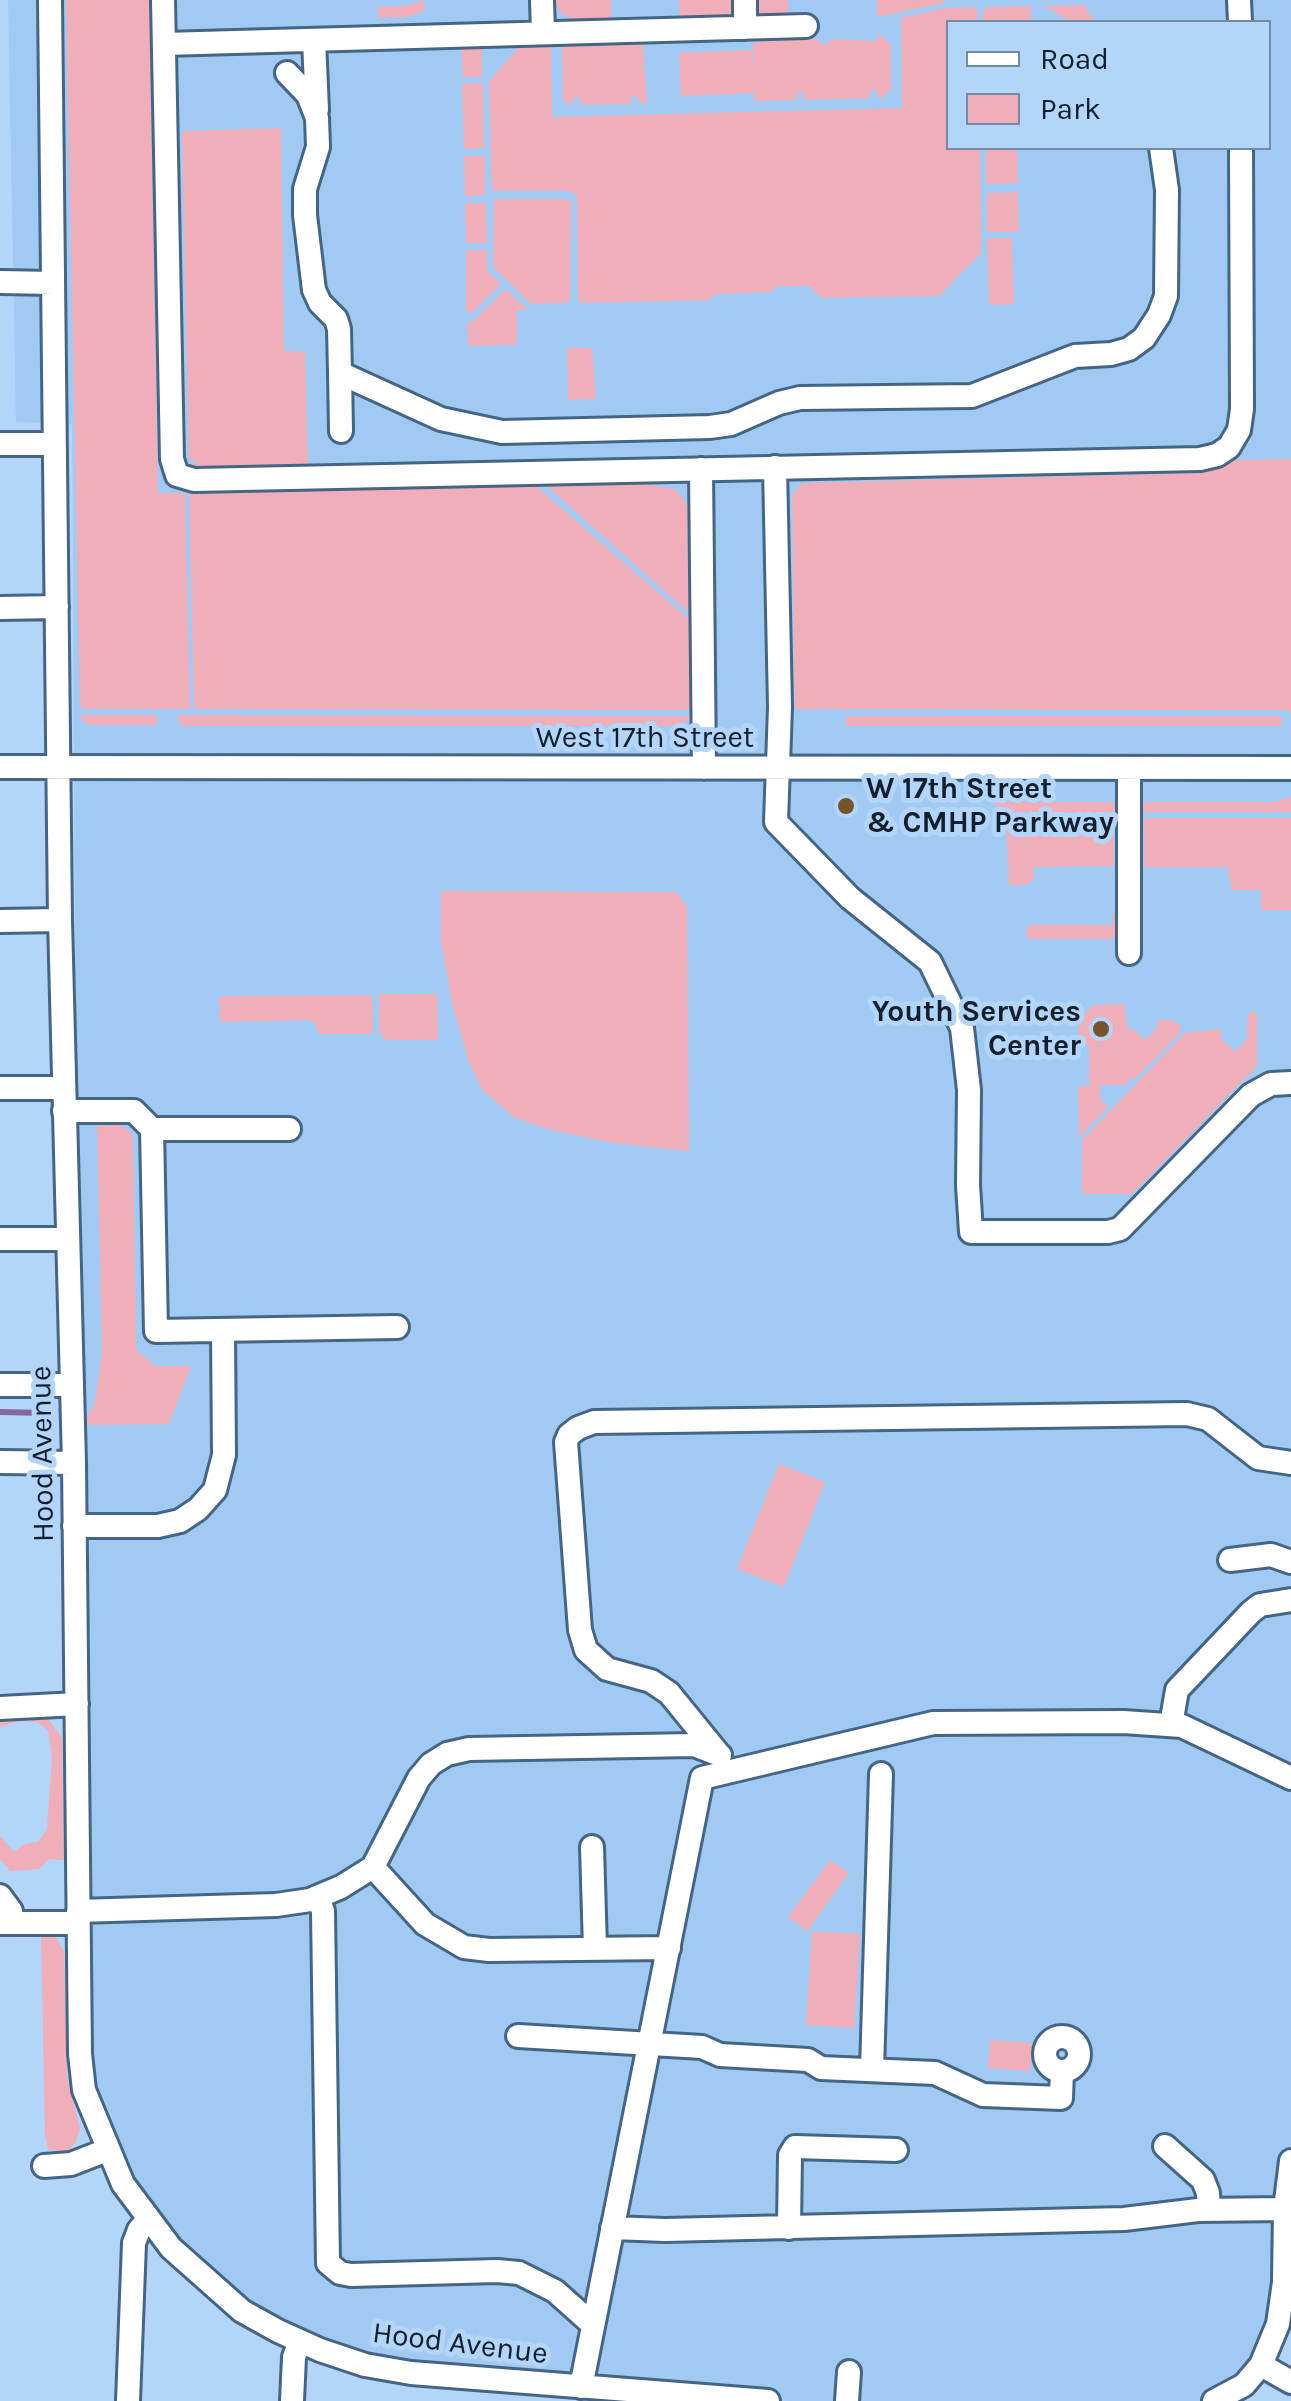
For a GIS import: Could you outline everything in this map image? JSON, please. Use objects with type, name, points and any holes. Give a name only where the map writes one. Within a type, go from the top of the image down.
[{"type":"street","name":"Hood Avenue","points":[[50,0],[60,920],[74,1463],[80,2073],[123,2184],[171,2248],[242,2311],[300,2342],[365,2365],[412,2373],[578,2392],[768,2401]]},
{"type":"street","points":[[163,0],[172,459],[177,475],[194,480],[1217,456],[1229,448],[1240,430],[1242,409],[1240,150]]},
{"type":"street","points":[[542,0],[543,33]]},
{"type":"street","points":[[745,28],[746,0]]},
{"type":"street","points":[[164,44],[806,26]]},
{"type":"street","points":[[314,40],[318,147],[305,189],[305,215],[314,290],[320,303],[336,319],[339,330],[341,431]]},
{"type":"street","points":[[287,74],[308,95],[317,118]]},
{"type":"street","points":[[340,372],[440,418],[502,432],[710,427],[731,424],[800,398],[972,396],[1074,356],[1129,349],[1144,338],[1159,316],[1166,296],[1167,190],[1160,150]]},
{"type":"street","points":[[0,282],[54,283]]},
{"type":"street","points":[[0,444],[54,444]]},
{"type":"street","points":[[775,467],[780,706],[776,822],[850,898],[930,962],[962,1028],[969,1090],[971,1232],[1120,1229],[1251,1095],[1271,1084],[1291,1084]]},
{"type":"street","points":[[700,469],[704,768]]},
{"type":"street","points":[[0,608],[56,607]]},
{"type":"street","name":"West 17th Street","points":[[0,767],[1291,768]]},
{"type":"street","points":[[1129,953],[1130,768]]},
{"type":"street","points":[[0,921],[60,920]]},
{"type":"street","points":[[0,1088],[134,1111],[152,1130],[156,1331],[397,1327]]},
{"type":"street","points":[[152,1130],[289,1129]]},
{"type":"street","points":[[0,1239],[67,1239]]},
{"type":"street","points":[[74,1526],[158,1526],[180,1521],[198,1510],[216,1490],[224,1456],[223,1330]]},
{"type":"street","points":[[0,1385],[72,1385]]},
{"type":"street","points":[[736,1770],[669,1693],[651,1682],[607,1668],[586,1650],[580,1630],[566,1442],[578,1428],[594,1422],[1186,1414],[1208,1418],[1258,1458],[1291,1463]]},
{"type":"street","points":[[0,1462],[74,1463]]},
{"type":"street","points":[[1230,1560],[1271,1555],[1291,1562]]},
{"type":"street","points":[[1170,1725],[1177,1690],[1224,1640],[1260,1604],[1291,1600]]},
{"type":"street","points":[[0,1708],[76,1704]]},
{"type":"street","points":[[578,2392],[702,1778],[933,1723],[1182,1726],[1291,1778]]},
{"type":"street","points":[[6,1923],[276,1905],[318,1897],[373,1867],[420,1778],[431,1764],[447,1754],[468,1749],[694,1745],[717,1752]]},
{"type":"street","points":[[872,2070],[881,1774]]},
{"type":"street","points":[[592,1847],[595,1949]]},
{"type":"street","points":[[373,1867],[425,1924],[464,1947],[669,1948]]},
{"type":"street","points":[[0,1896],[12,1911],[6,1923]]},
{"type":"street","points":[[318,1897],[322,1911],[328,2264],[351,2275],[518,2273],[554,2291],[592,2324]]},
{"type":"street","points":[[518,2036],[702,2047],[726,2056],[808,2060],[822,2068],[935,2073],[983,2095],[1061,2098],[1062,2071]]},
{"type":"street","points":[[1165,2146],[1203,2180],[1209,2210]]},
{"type":"street","points":[[789,2228],[790,2155],[795,2147],[896,2150]]},
{"type":"street","points":[[44,2166],[71,2164],[107,2150]]},
{"type":"street","points":[[1214,2401],[1244,2386],[1262,2365],[1278,2324],[1291,2161]]},
{"type":"street","points":[[612,2228],[629,2231],[1124,2219],[1209,2210],[1287,2217]]},
{"type":"street","points":[[128,2401],[134,2243],[138,2230],[148,2219]]},
{"type":"street","points":[[292,2401],[294,2357],[300,2342]]},
{"type":"street","points":[[1262,2365],[1291,2382]]},
{"type":"street","points":[[846,2401],[849,2372]]},
{"type":"shaded area","points":[[8,0],[1291,0],[1291,2161],[1270,2346],[1212,2401],[790,2401],[578,2386],[366,2363],[242,2309],[124,2183],[82,2073],[72,424],[16,422]]},
{"type":"green space","points":[[66,0],[149,0],[158,493],[185,493],[190,709],[80,706]]},
{"type":"green space","points":[[424,0],[424,11],[408,17],[379,18],[377,7],[406,6]]},
{"type":"green space","points":[[553,0],[611,0],[611,18],[573,20],[562,14]]},
{"type":"green space","points":[[679,0],[736,0],[735,13],[728,18],[684,19],[679,15]]},
{"type":"green space","points":[[756,0],[788,0],[788,12],[784,16],[761,16]]},
{"type":"green space","points":[[877,0],[943,0],[944,3],[877,17]]},
{"type":"green space","points":[[1084,5],[1094,20],[1068,20],[1044,6]]},
{"type":"green space","points":[[1031,6],[1031,20],[983,20],[987,7]]},
{"type":"green space","points":[[974,7],[977,11],[978,20],[946,20],[946,150],[980,150],[981,253],[939,296],[821,298],[810,286],[777,286],[770,292],[716,294],[709,300],[581,303],[577,196],[568,191],[492,191],[489,81],[519,47],[551,46],[552,117],[902,108],[901,18],[946,8]]},
{"type":"green space","points":[[878,33],[891,44],[891,88],[882,98],[878,98],[877,90],[870,91],[870,98],[804,100],[803,93],[797,93],[796,100],[754,101],[754,93],[681,96],[679,53],[752,50],[753,75],[753,42],[877,41]]},
{"type":"green space","points":[[482,43],[482,77],[463,77],[461,44]]},
{"type":"green space","points":[[643,43],[647,103],[639,103],[638,96],[631,97],[631,104],[581,105],[580,97],[573,98],[573,105],[563,101],[562,46]]},
{"type":"green space","points":[[462,83],[483,83],[484,148],[464,149]]},
{"type":"green space","points":[[281,128],[284,351],[305,352],[308,465],[193,467],[195,460],[189,460],[182,131]]},
{"type":"green space","points":[[986,150],[1017,150],[1018,183],[986,184]]},
{"type":"green space","points":[[464,156],[485,156],[485,195],[465,196]]},
{"type":"green space","points":[[1018,192],[1019,232],[987,232],[987,193]]},
{"type":"green space","points":[[494,199],[571,202],[567,303],[531,304],[493,267]]},
{"type":"green space","points":[[465,203],[486,203],[487,243],[466,243]]},
{"type":"green space","points":[[987,238],[1012,238],[1014,304],[989,305]]},
{"type":"green space","points":[[466,250],[487,250],[487,271],[501,284],[472,313],[466,312]]},
{"type":"green space","points":[[506,289],[528,310],[517,310],[517,345],[468,346],[467,323]]},
{"type":"green space","points":[[567,348],[592,348],[596,399],[568,400]]},
{"type":"green space","points":[[1291,459],[1291,714],[1287,710],[795,709],[792,495],[802,483],[1202,473],[1236,460]]},
{"type":"green space","points":[[643,484],[675,489],[687,504],[689,613],[547,486]]},
{"type":"green space","points":[[536,486],[691,621],[692,708],[194,709],[189,493]]},
{"type":"green space","points":[[79,715],[157,715],[157,725],[93,725],[86,724]]},
{"type":"green space","points":[[177,715],[692,718],[678,726],[181,726]]},
{"type":"green space","points":[[846,716],[1281,716],[1282,726],[846,726]]},
{"type":"green space","points":[[1291,797],[1291,812],[1140,812],[1145,802],[1275,802]]},
{"type":"green space","points":[[996,802],[1113,802],[1118,812],[996,812]]},
{"type":"green space","points":[[1006,818],[1114,818],[1114,866],[1034,867],[1034,879],[1026,885],[1009,885]]},
{"type":"green space","points":[[1144,818],[1291,818],[1291,910],[1261,910],[1261,890],[1232,890],[1227,867],[1144,867]]},
{"type":"green space","points":[[441,891],[676,892],[687,906],[689,1151],[613,1143],[551,1130],[515,1118],[483,1091],[469,1063],[453,1007],[441,942]]},
{"type":"green space","points":[[1113,914],[1121,914],[1121,939],[1027,939],[1027,925],[1113,925]]},
{"type":"green space","points":[[379,994],[437,994],[438,1040],[383,1040],[379,1033]]},
{"type":"green space","points":[[372,995],[373,1034],[319,1034],[314,1022],[307,1020],[220,1022],[219,996]]},
{"type":"green space","points":[[1124,1004],[1128,1031],[1132,1028],[1145,1040],[1157,1028],[1157,1020],[1175,1020],[1175,1024],[1180,1024],[1180,1033],[1135,1079],[1128,1079],[1127,1085],[1100,1085],[1100,1099],[1108,1107],[1079,1137],[1078,1086],[1089,1086],[1089,1046],[1078,1041],[1078,1021],[1093,1005]]},
{"type":"green space","points":[[1248,1013],[1257,1013],[1257,1066],[1132,1194],[1082,1194],[1082,1140],[1185,1033],[1221,1029],[1221,1039],[1235,1052],[1247,1039]]},
{"type":"green space","points":[[116,1124],[130,1131],[133,1141],[136,1350],[155,1366],[191,1366],[169,1424],[87,1425],[102,1353],[97,1126]]},
{"type":"green space","points":[[779,1464],[825,1482],[784,1587],[737,1569]]},
{"type":"green space","points":[[0,1716],[46,1716],[62,1738],[64,1860],[49,1859],[39,1869],[10,1871],[0,1859],[0,1836],[14,1852],[25,1844],[38,1842],[47,1829],[52,1757],[48,1730],[37,1722],[19,1721],[0,1727]]},
{"type":"green space","points":[[830,1860],[849,1873],[807,1931],[788,1917]]},
{"type":"green space","points":[[41,1930],[56,1937],[64,1952],[67,2077],[80,2128],[76,2142],[66,2153],[48,2149],[45,2136]]},
{"type":"green space","points":[[812,1931],[860,1934],[854,2028],[806,2025]]},
{"type":"green space","points":[[990,2040],[1032,2043],[1030,2071],[988,2068]]},
{"type":"waterway","points":[[0,1412],[47,1413]]},
{"type":"place","name":"W 17th Street & CMHP Parkway","points":[[846,806]]},
{"type":"place","name":"Youth Services Center","points":[[1101,1029]]}]
